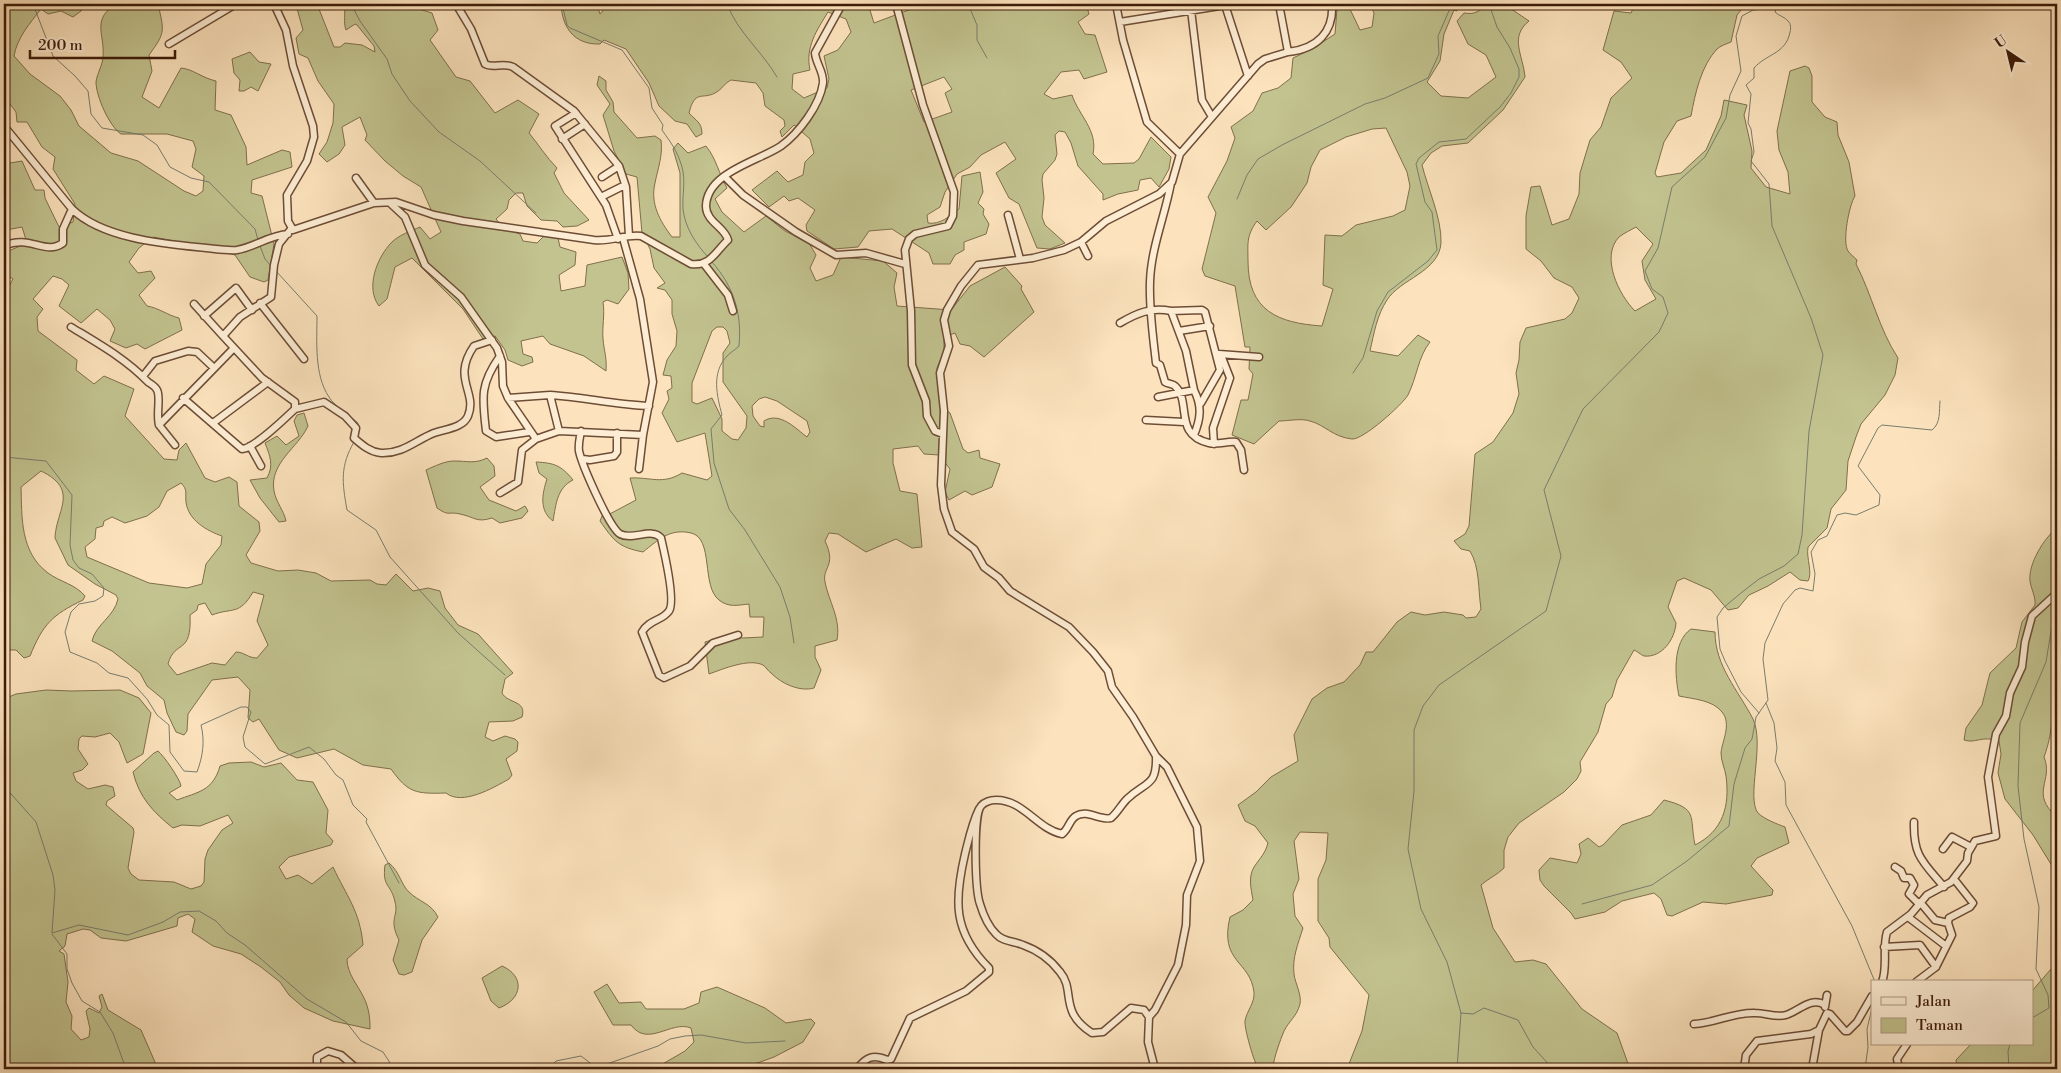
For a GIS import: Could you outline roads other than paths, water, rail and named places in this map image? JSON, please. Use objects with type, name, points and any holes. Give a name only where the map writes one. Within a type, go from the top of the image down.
[{"type":"street","points":[[169,44],[236,4]]},
{"type":"street","points":[[223,336],[240,317],[269,299],[272,294],[274,265],[279,244],[289,231],[286,209],[287,195],[307,161],[314,137],[314,126],[293,66],[282,18],[274,4]]},
{"type":"street","points":[[456,4],[472,29],[484,64],[489,66],[505,64],[513,67],[566,103],[619,166],[626,185],[623,238]]},
{"type":"street","points":[[4,126],[80,217],[97,225],[152,241],[236,250],[374,204],[390,203],[463,221],[603,241],[641,236],[691,264],[708,261],[728,238],[707,214],[707,199],[712,189],[750,160],[780,146],[809,114],[822,84],[822,73],[816,53],[842,4]]},
{"type":"street","points":[[896,4],[923,105],[951,182],[954,200],[952,222],[941,229],[915,234],[909,239],[905,250],[911,311],[912,365],[926,401],[927,416],[935,431],[943,434]]},
{"type":"street","points":[[1116,4],[1147,122],[1180,154]]},
{"type":"street","points":[[1120,22],[1229,4],[1248,76]]},
{"type":"street","points":[[1279,4],[1288,52]]},
{"type":"street","points":[[1244,470],[1241,450],[1236,442],[1214,444],[1204,442],[1184,422],[1180,394],[1175,386],[1166,383],[1160,366],[1156,364],[1150,309],[1150,281],[1163,213],[1168,199],[1174,167],[1180,154],[1265,58],[1297,51],[1314,43],[1330,28],[1332,4]]},
{"type":"street","points":[[1191,10],[1202,100],[1212,117]]},
{"type":"street","points":[[576,113],[555,124],[623,238],[640,299],[653,382],[643,435],[639,470]]},
{"type":"street","points":[[562,138],[585,124]]},
{"type":"street","points":[[602,177],[619,166]]},
{"type":"street","points":[[726,177],[743,195],[796,232],[836,255],[866,253],[905,264]]},
{"type":"street","points":[[356,178],[374,204]]},
{"type":"street","points":[[1149,1017],[1155,1010],[1178,965],[1186,925],[1187,895],[1199,868],[1202,854],[1199,833],[1193,816],[1167,767],[1156,756],[1112,687],[1108,671],[1093,652],[1069,627],[1010,591],[999,578],[984,567],[974,550],[952,532],[944,509],[941,485],[943,398],[940,373],[949,346],[944,320],[947,310],[961,286],[978,265],[1046,255],[1081,242],[1106,222],[1159,194],[1172,182]]},
{"type":"street","points":[[600,197],[626,185]]},
{"type":"street","points":[[1159,194],[1168,199]]},
{"type":"street","points":[[390,203],[405,217],[425,265],[461,297],[492,340],[500,356],[502,386],[536,439]]},
{"type":"street","points":[[4,246],[30,242],[48,248],[56,248],[63,243],[62,230],[72,209]]},
{"type":"street","points":[[1008,215],[1020,259]]},
{"type":"street","points":[[1081,242],[1088,256]]},
{"type":"street","points":[[708,261],[728,295],[732,311]]},
{"type":"street","points":[[204,316],[236,288],[252,310]]},
{"type":"street","points":[[260,303],[304,360]]},
{"type":"street","points":[[194,304],[233,349],[268,382],[295,402],[295,409]]},
{"type":"street","points":[[1120,323],[1150,309],[1202,310],[1207,315],[1219,354],[1230,378],[1212,428],[1214,444]]},
{"type":"street","points":[[1172,310],[1194,390],[1201,403],[1201,412],[1194,434]]},
{"type":"street","points":[[1179,331],[1210,326]]},
{"type":"street","points":[[71,328],[111,350],[144,375],[158,391],[156,416],[159,424],[175,445]]},
{"type":"street","points":[[184,398],[238,447],[246,448],[250,446],[295,409],[317,403],[327,404],[354,426],[355,439],[374,452],[393,452],[411,446],[433,433],[460,424],[466,419],[470,407],[464,379],[465,362],[474,346],[492,340]]},
{"type":"street","points":[[159,424],[233,349]]},
{"type":"street","points":[[144,375],[155,361],[188,351],[197,352],[214,368]]},
{"type":"street","points":[[1219,354],[1259,357]]},
{"type":"street","points":[[1201,403],[1220,370],[1219,354]]},
{"type":"street","points":[[500,356],[489,372],[484,386],[486,431],[496,437],[530,432]]},
{"type":"street","points":[[213,423],[268,382]]},
{"type":"street","points":[[1158,397],[1194,390]]},
{"type":"street","points":[[508,398],[550,395],[574,397],[616,405],[649,406]]},
{"type":"street","points":[[550,395],[559,431]]},
{"type":"street","points":[[1146,420],[1184,422]]},
{"type":"street","points":[[500,493],[518,482],[522,450],[536,439],[559,431],[643,435]]},
{"type":"street","points":[[581,431],[579,450],[596,496],[618,531],[625,536],[655,534],[661,538],[670,574],[671,606],[666,614],[650,622],[642,632],[659,675],[664,678],[685,669],[713,643],[738,635]]},
{"type":"street","points":[[583,458],[590,460],[614,456],[617,433]]},
{"type":"street","points":[[250,446],[261,466]]},
{"type":"street","points":[[1883,980],[1885,972],[1884,947],[1887,932],[1908,917],[1927,895],[1944,888],[1954,879],[1967,861],[1971,847],[1977,839],[1996,836],[1988,777],[1995,740],[2006,716],[2010,693],[2022,667],[2024,642],[2032,616],[2057,593]]},
{"type":"street","points":[[857,1069],[868,1058],[878,1056],[887,1060],[891,1059],[910,1018],[966,991],[988,974],[989,968],[971,949],[964,936],[957,906],[957,894],[973,821],[980,807],[991,801],[1007,801],[1062,834],[1066,831],[1073,818],[1080,814],[1112,818],[1127,799],[1154,778],[1157,771],[1156,756]]},
{"type":"street","points":[[980,807],[976,854],[978,896],[982,911],[995,933],[1005,940],[1026,946],[1041,955],[1059,970],[1064,977],[1071,1011],[1080,1023],[1092,1033],[1104,1032],[1125,1012],[1135,1007],[1144,1010],[1149,1017],[1148,1042],[1155,1069]]},
{"type":"street","points":[[1914,822],[1914,844],[1920,859],[1944,888]]},
{"type":"street","points":[[1943,849],[1952,837],[1971,847]]},
{"type":"street","points":[[1895,867],[1904,878],[1910,878],[1914,885],[1910,894],[1935,920],[1948,923]]},
{"type":"street","points":[[1919,980],[1936,967],[1952,935],[1948,918],[1970,907],[1973,903],[1954,879]]},
{"type":"street","points":[[1908,917],[1946,946]]},
{"type":"street","points":[[1884,947],[1920,944],[1936,967]]},
{"type":"street","points":[[1812,1069],[1819,1030],[1826,1013],[1827,995]]},
{"type":"street","points":[[1826,1013],[1830,1014],[1844,1031],[1848,1031],[1857,1022],[1871,998]]},
{"type":"street","points":[[1694,1024],[1708,1024],[1733,1014],[1755,1013],[1781,1016],[1817,1002],[1825,1006]]},
{"type":"street","points":[[1744,1069],[1746,1055],[1758,1041],[1811,1034],[1819,1030]]},
{"type":"street","points":[[1899,1069],[1897,1059],[1906,1046]]},
{"type":"street","points":[[317,1069],[317,1057],[328,1051],[341,1055],[357,1069]]},
{"type":"waterway","points":[[33,4],[53,56],[88,91],[91,114],[102,128],[143,135],[157,145],[170,167],[191,178],[209,182],[255,229],[258,240]]},
{"type":"waterway","points":[[351,4],[360,21],[387,59],[392,74],[410,101],[439,132],[480,161],[536,213]]},
{"type":"waterway","points":[[562,4],[567,25],[570,28],[622,50],[649,88],[652,108],[663,125],[662,130],[676,151],[682,167],[684,178],[683,209],[686,223],[695,241],[708,257]]},
{"type":"waterway","points":[[727,4],[737,24],[777,77]]},
{"type":"waterway","points":[[968,4],[977,25],[977,40],[987,58]]},
{"type":"waterway","points":[[1237,199],[1247,175],[1258,159],[1365,104],[1385,98],[1428,78],[1439,54],[1438,36],[1452,4]]},
{"type":"waterway","points":[[1353,373],[1363,358],[1377,311],[1388,292],[1428,261],[1437,250],[1432,212],[1425,202],[1416,164],[1419,158],[1439,142],[1466,139],[1500,107],[1511,93],[1519,77],[1519,69],[1510,48],[1497,27],[1489,4]]},
{"type":"waterway","points":[[1457,1069],[1461,1013],[1447,962],[1421,909],[1408,849],[1414,791],[1414,730],[1423,706],[1439,685],[1546,611],[1561,556],[1544,490],[1583,409],[1659,332],[1668,313],[1663,297],[1652,289],[1645,271],[1658,248],[1672,187],[1705,157],[1726,118],[1730,95],[1741,71],[1736,36],[1742,16],[1753,10],[1776,8],[1780,4]]},
{"type":"waterway","points":[[1759,713],[1741,692],[1725,661],[1720,649],[1717,617],[1723,608],[1741,593],[1759,579],[1784,566],[1798,554],[1802,535],[1809,431],[1823,355],[1811,318],[1772,226],[1769,184],[1751,161],[1754,152],[1751,129],[1748,123],[1751,94],[1746,85],[1754,78],[1754,68],[1784,45],[1790,31],[1789,22],[1778,15],[1775,12],[1776,9]]},
{"type":"waterway","points":[[260,246],[265,259],[271,266]]},
{"type":"waterway","points":[[712,262],[726,281],[735,301],[740,334],[739,346],[722,363],[717,377],[718,400],[722,415],[711,429],[714,463],[729,509],[745,530],[780,587],[790,617],[794,643]]},
{"type":"waterway","points":[[276,271],[317,316],[317,358],[324,388],[338,408],[358,423],[358,426]]},
{"type":"waterway","points":[[1582,904],[1652,885],[1687,861],[1729,826],[1734,784],[1745,748],[1752,739],[1756,717],[1768,700],[1763,659],[1765,643],[1783,604],[1795,590],[1800,588],[1813,591],[1815,574],[1811,552],[1818,540],[1827,536],[1837,515],[1845,513],[1856,515],[1879,505],[1880,495],[1858,466],[1878,428],[1882,425],[1932,430],[1937,424],[1940,401]]},
{"type":"waterway","points":[[354,442],[346,459],[343,474],[347,510],[376,530],[390,557],[458,633],[505,675]]},
{"type":"waterway","points":[[4,457],[46,461],[72,495],[70,545],[73,560],[79,568],[92,574],[104,588],[103,596],[95,601],[79,604],[71,612],[65,632],[70,652],[97,663],[109,673],[128,678],[147,699],[157,715],[169,725],[170,752],[184,771],[197,772],[203,748],[201,725],[241,707],[247,707],[251,712],[243,737],[245,747],[265,764],[309,747],[324,759],[336,775],[343,780],[353,805],[367,819],[366,822],[399,883]]},
{"type":"waterway","points":[[2034,1017],[2049,1008],[2048,995],[2036,969],[2039,907],[2024,839],[2018,786],[2020,723],[2046,662],[2052,625],[2057,619]]},
{"type":"waterway","points":[[1766,703],[1774,723],[1777,748],[1775,761],[1785,782],[1786,805],[1852,926],[1874,980]]},
{"type":"waterway","points":[[4,786],[36,822],[53,875],[55,890],[52,933],[79,925],[128,935],[163,922],[180,912],[199,911],[216,921],[227,933],[245,945],[307,999],[346,1022],[361,1041],[383,1052],[394,1069]]},
{"type":"waterway","points":[[52,934],[67,954],[67,969],[72,983],[82,1001],[100,1012],[113,1033],[126,1069]]},
{"type":"waterway","points":[[1461,1013],[1473,1014],[1484,1008],[1518,1020],[1533,1047],[1553,1069]]},
{"type":"waterway","points":[[1865,1069],[1868,1047],[1867,1029],[1871,1012]]},
{"type":"waterway","points":[[602,1069],[607,1064],[658,1046],[670,1039],[685,1036],[701,1035],[746,1043],[785,1041]]},
{"type":"waterway","points":[[2009,1046],[2009,1069]]},
{"type":"waterway","points":[[549,1069],[556,1061],[581,1056],[598,1069]]},
{"type":"waterway","points":[[411,1069],[417,1065],[459,1064],[469,1069]]}]
